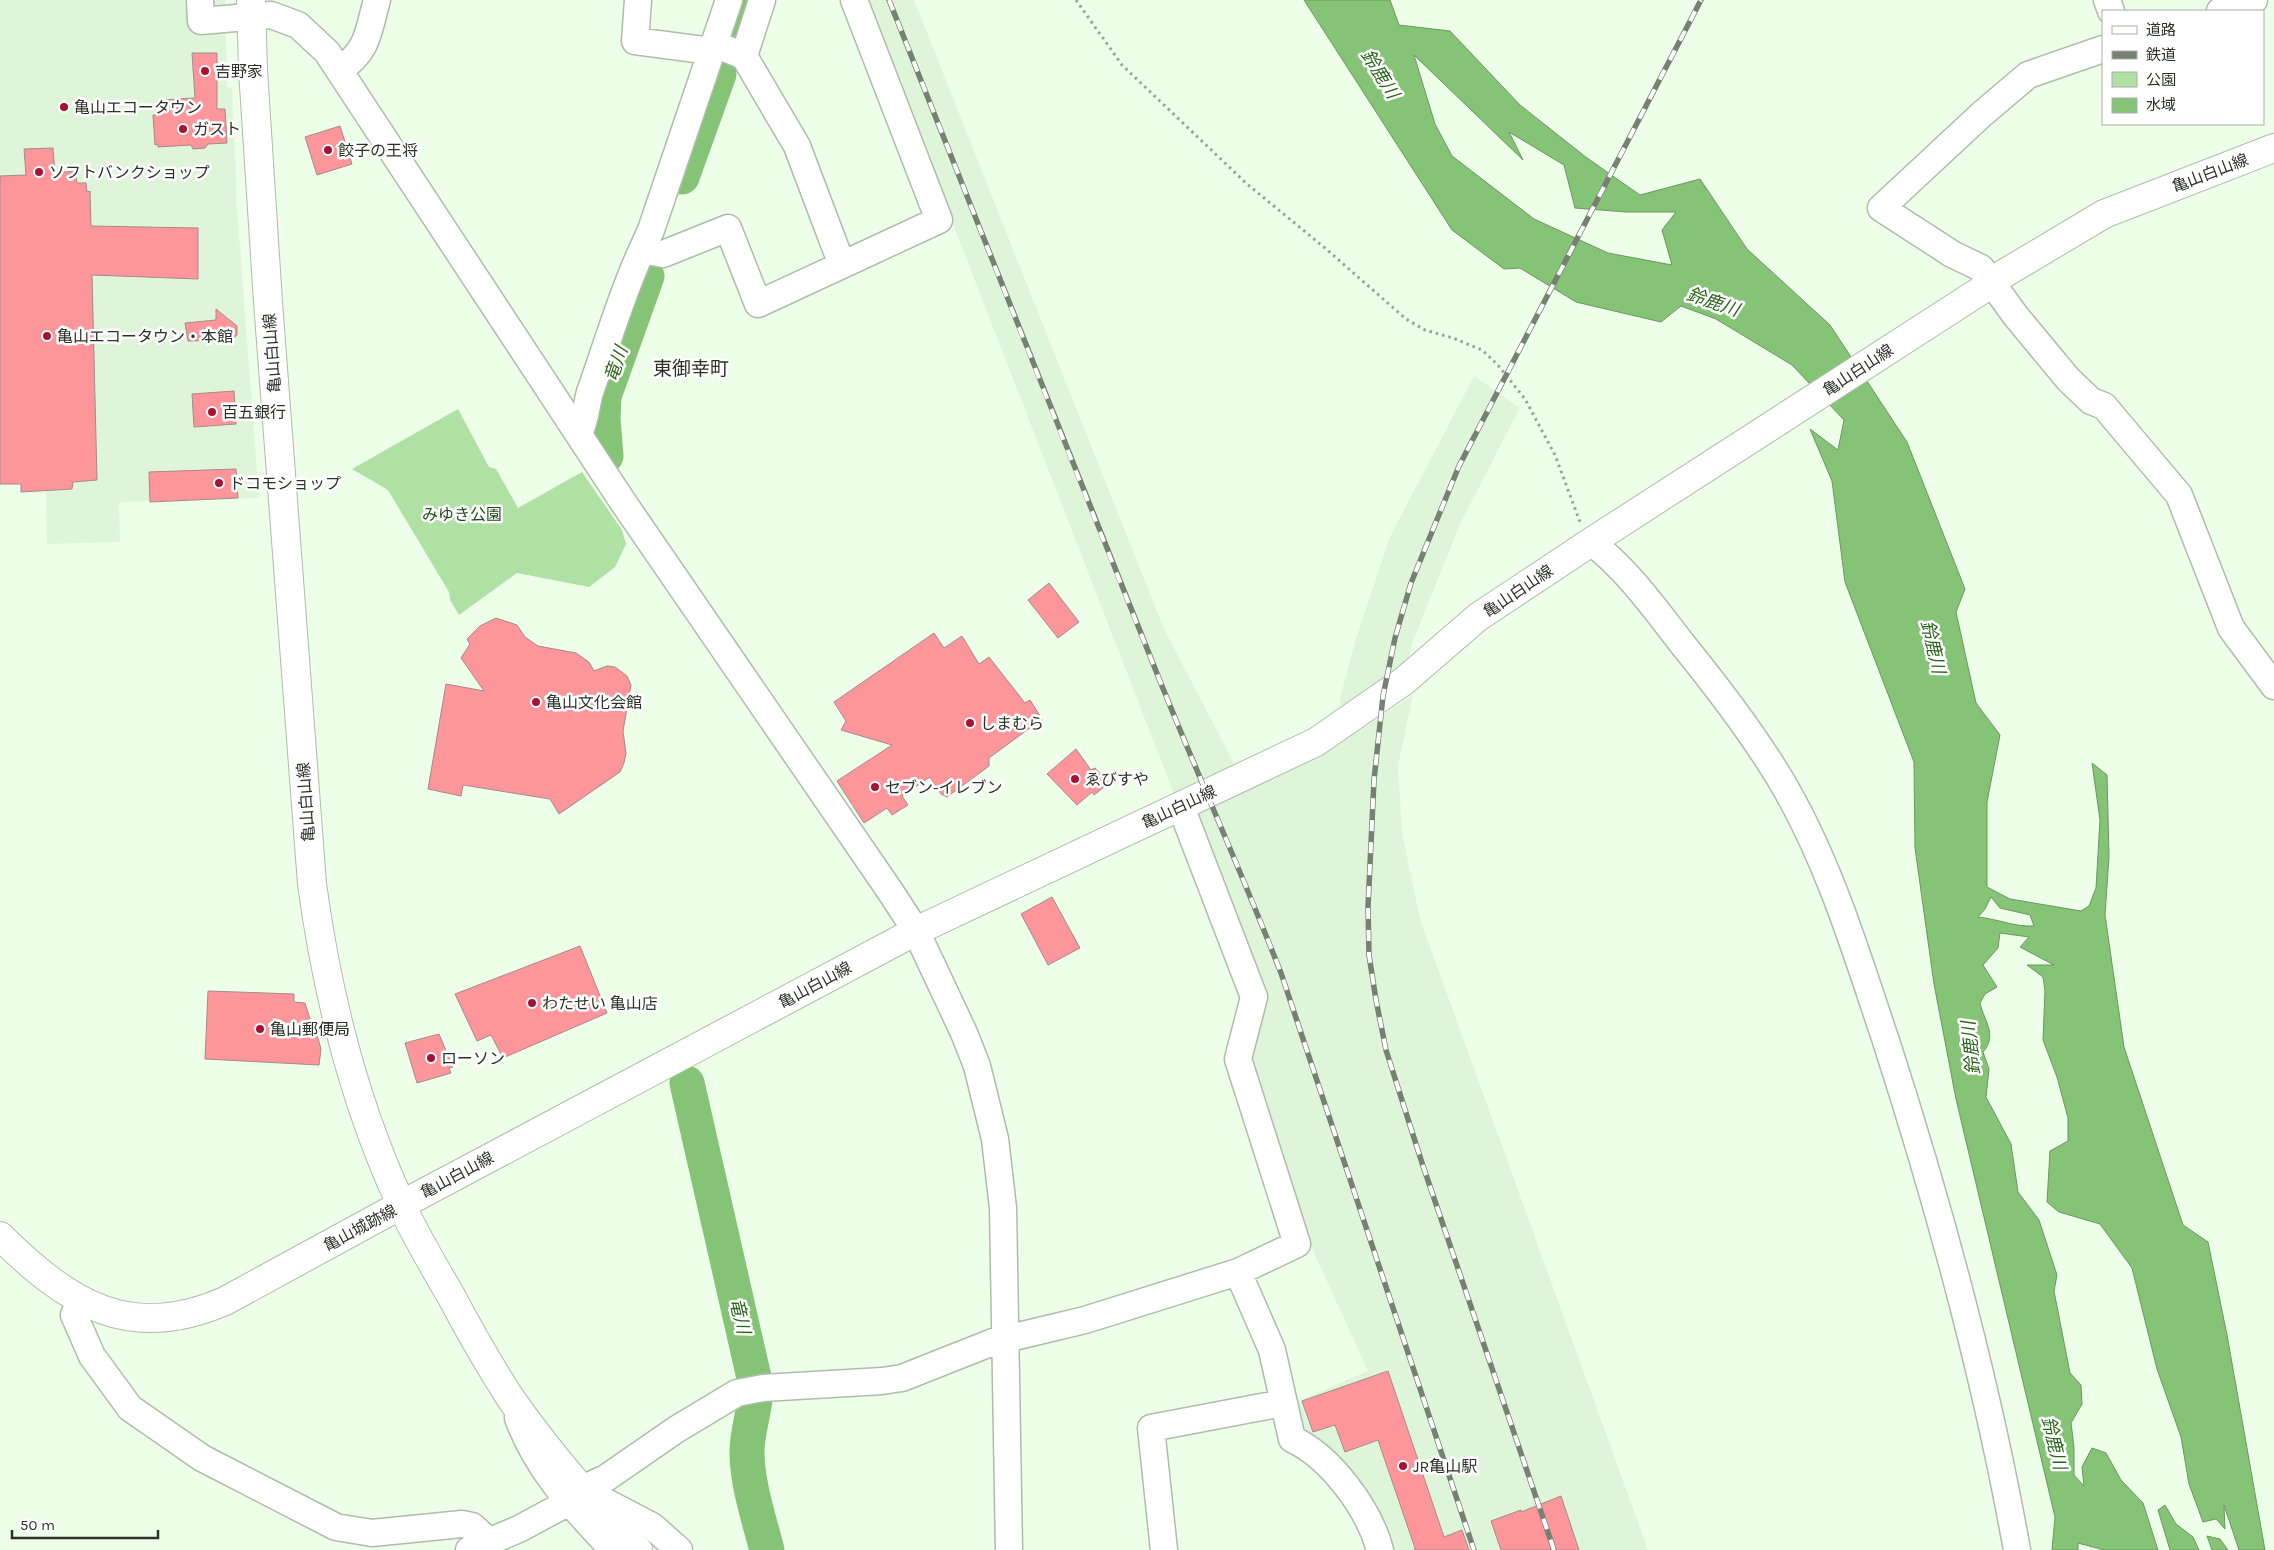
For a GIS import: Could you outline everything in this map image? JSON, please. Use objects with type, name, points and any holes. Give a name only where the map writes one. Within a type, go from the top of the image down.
[{"type":"main road","name":"亀山白山線","points":[[252,8],[253,70],[268,302],[312,884],[328,983],[344,1046],[378,1148],[401,1204],[916,931],[1031,875],[1181,807],[1304,748],[1328,734],[1404,681],[1478,618],[1597,538],[1985,286],[2104,214],[2274,148]]},
{"type":"main road","name":"亀山城跡線","points":[[0,1236],[27,1261],[80,1300],[114,1313],[146,1320],[183,1316],[204,1311],[401,1204],[487,1361],[511,1399],[539,1436],[576,1496],[638,1550]]},
{"type":"street","points":[[200,0],[201,21],[252,8],[298,25],[327,52],[623,502],[916,931],[950,1000],[974,1058],[995,1139],[1003,1208],[1009,1550]]},
{"type":"street","points":[[339,70],[352,62],[363,49],[377,0]]},
{"type":"street","points":[[638,0],[636,41],[713,48],[744,56],[796,146],[842,265]]},
{"type":"street","points":[[579,433],[583,425],[590,394],[633,270],[651,230],[730,0]]},
{"type":"street","points":[[744,56],[762,0]]},
{"type":"street","points":[[642,250],[663,254],[728,228],[758,304],[939,220],[854,0]]},
{"type":"street","points":[[2223,10],[2254,0]]},
{"type":"street","points":[[2102,49],[2028,74],[1881,208],[1952,254],[1981,268],[1985,286],[2015,315],[2068,379],[2091,401],[2104,406],[2179,495],[2231,628],[2274,686]]},
{"type":"street","points":[[1597,538],[1607,554],[1638,588],[1724,696],[1780,779],[1821,860],[1846,922],[1875,1008],[1905,1102],[1966,1312],[2017,1550]]},
{"type":"street","points":[[80,1300],[74,1315],[78,1327],[92,1356],[130,1408],[202,1458],[336,1527],[372,1533],[462,1524],[472,1526],[479,1546],[519,1529],[576,1496],[606,1478],[677,1429],[730,1397],[755,1389],[902,1378],[993,1342],[1085,1320],[1238,1272],[1297,1244],[1238,1059],[1254,997],[1181,807]]},
{"type":"street","points":[[1238,1272],[1272,1350],[1292,1439],[1309,1447],[1357,1497],[1376,1533],[1380,1550]]},
{"type":"street","points":[[1164,1550],[1151,1428],[1283,1403]]},
{"type":"street","points":[[576,1496],[613,1550]]},
{"type":"street","points":[[576,1496],[652,1526],[679,1550]]},
{"type":"path","points":[[1076,0],[1122,65],[1247,184],[1325,248],[1406,319],[1425,330],[1453,338],[1482,350],[1497,364],[1525,399],[1555,455],[1582,527],[1597,538]]},
{"type":"shaded area","name":"亀山エコータウン","points":[[0,0],[225,0],[227,87],[232,88],[237,208],[259,498],[119,502],[120,542],[47,544],[46,491],[21,492],[21,484],[0,484]]},
{"type":"shaded area","points":[[866,0],[914,0],[1164,629],[1237,769],[1176,799]]},
{"type":"shaded area","points":[[1474,376],[1520,408],[1461,522],[1413,641],[1406,666],[1340,710],[1341,695],[1355,642],[1390,537]]},
{"type":"shaded area","points":[[1413,695],[1398,765],[1402,832],[1420,919],[1648,1550],[1388,1550],[1300,1432],[1291,1404],[1368,1371],[1310,1244],[1245,1059],[1262,1001],[1193,814],[1286,771],[1342,742]]},
{"type":"green space","name":"みゆき公園","points":[[458,409],[489,467],[496,469],[518,508],[582,472],[622,530],[626,544],[615,567],[589,587],[517,573],[459,615],[450,600],[449,592],[388,490],[352,469]]},
{"type":"water","name":"鈴鹿川","points":[[1304,0],[1390,0],[1399,25],[1450,31],[1520,105],[1587,158],[1640,195],[1700,179],[1747,249],[1830,325],[1907,442],[1965,589],[1956,612],[1976,703],[2000,735],[1987,802],[1987,887],[2010,899],[2081,911],[2089,906],[2096,888],[2100,820],[2092,763],[2107,775],[2109,856],[2105,915],[2124,1047],[2183,1225],[2208,1242],[2227,1335],[2265,1550],[2239,1550],[2224,1505],[2225,1529],[2216,1519],[2203,1522],[2189,1484],[2181,1437],[2157,1369],[2132,1268],[2100,1224],[2059,1212],[2047,1202],[2050,1151],[2068,1141],[2068,1118],[2057,1077],[2043,1040],[2045,991],[2043,977],[2027,965],[2054,965],[2020,947],[2029,937],[2000,933],[1998,948],[1983,965],[1997,987],[1985,994],[1980,1003],[1990,1034],[1987,1046],[1983,1052],[1989,1069],[1986,1097],[2011,1144],[2018,1192],[2039,1220],[2057,1275],[2054,1291],[2070,1373],[2081,1385],[2082,1404],[2071,1423],[2074,1447],[2074,1475],[2084,1486],[2082,1467],[2092,1448],[2106,1453],[2121,1480],[2143,1503],[2158,1550],[2104,1550],[2078,1543],[2078,1550],[2052,1550],[2055,1517],[1956,1099],[1934,984],[1915,848],[1914,762],[1845,582],[1832,481],[1810,429],[1838,450],[1844,420],[1792,365],[1716,319],[1681,306],[1661,322],[1576,302],[1520,268],[1504,269],[1452,230]],"holes":[[[1414,55],[1523,160],[1509,132],[1564,165],[1575,208],[1626,212],[1676,212],[1662,230],[1672,265],[1608,253],[1534,219],[1452,156],[1435,124]],[[1991,897],[2000,908],[2030,915],[2034,926],[1978,917],[1985,909]]]},
{"type":"water","points":[[2165,1505],[2176,1524],[2193,1537],[2199,1550],[2170,1550],[2158,1510]]},
{"type":"water","points":[[2207,1536],[2220,1539],[2228,1550],[2212,1550]]},
{"type":"building","points":[[192,53],[217,53],[217,109],[225,109],[227,143],[208,144],[205,148],[193,149],[191,145],[158,147],[158,144],[155,145],[153,115],[157,115],[156,110],[162,110],[162,100],[195,98]]},
{"type":"building","name":"餃子の王将","points":[[340,126],[352,164],[317,175],[305,137]]},
{"type":"building","name":"亀山エコータウン・本館","points":[[53,148],[55,173],[75,171],[77,183],[86,183],[87,192],[90,191],[91,226],[198,228],[198,279],[92,275],[97,480],[73,482],[72,489],[21,492],[21,484],[0,484],[0,176],[26,175],[24,149]]},
{"type":"building","points":[[216,309],[237,326],[237,335],[231,340],[188,341],[185,323],[216,320]]},
{"type":"building","points":[[234,391],[236,424],[194,427],[192,394]]},
{"type":"building","points":[[236,469],[238,498],[150,502],[149,472]]},
{"type":"building","points":[[1049,583],[1079,622],[1058,638],[1028,600]]},
{"type":"building","name":"亀山文化会館","points":[[496,618],[517,625],[525,637],[538,646],[576,653],[589,662],[594,671],[607,666],[615,667],[627,676],[631,685],[623,731],[626,753],[620,772],[559,814],[550,799],[463,785],[461,796],[428,789],[446,684],[484,691],[461,658],[470,644],[467,639],[480,626]]},
{"type":"building","points":[[934,633],[944,648],[962,636],[979,664],[989,657],[1025,703],[1030,700],[1042,719],[989,758],[989,766],[947,797],[941,794],[930,777],[902,796],[908,805],[892,815],[887,808],[864,823],[837,781],[892,745],[841,730],[846,721],[834,702]]},
{"type":"building","points":[[1076,749],[1091,770],[1095,768],[1109,783],[1094,795],[1092,792],[1077,805],[1047,774]]},
{"type":"building","points":[[1052,897],[1080,948],[1048,965],[1021,914]]},
{"type":"building","name":"わたせい 亀山店","points":[[580,946],[607,1013],[503,1058],[491,1035],[477,1041],[455,994]]},
{"type":"building","points":[[208,991],[294,994],[294,1002],[305,1003],[311,1022],[314,1024],[321,1049],[319,1065],[205,1059]]},
{"type":"building","points":[[439,1034],[453,1067],[449,1068],[451,1073],[417,1083],[405,1043]]},
{"type":"building","name":"JR亀山駅","points":[[1388,1371],[1444,1537],[1462,1530],[1469,1550],[1414,1550],[1415,1548],[1378,1440],[1345,1452],[1335,1425],[1313,1432],[1302,1401]]},
{"type":"building","points":[[1561,1496],[1579,1550],[1501,1550],[1491,1521],[1521,1510],[1521,1512]]},
{"type":"waterway","name":"竜川","points":[[731,39],[744,0]]},
{"type":"waterway","name":"竜川","points":[[682,177],[719,74]]},
{"type":"waterway","name":"竜川","points":[[606,456],[603,419],[604,396],[647,276]]},
{"type":"waterway","name":"竜川","points":[[687,1083],[755,1382],[755,1400],[748,1436],[747,1455],[754,1503],[767,1550]]},
{"type":"railway","points":[[889,0],[1158,676],[1281,973],[1474,1550]]},
{"type":"railway","points":[[1554,1550],[1422,1163],[1386,1050],[1369,955],[1368,907],[1374,780],[1383,696],[1395,638],[1411,583],[1459,466],[1701,0]]},
{"type":"place","name":"吉野家","points":[[205,71]]},
{"type":"place","name":"亀山エコータウン","points":[[64,107]]},
{"type":"place","name":"ガスト","points":[[183,129]]},
{"type":"place","name":"餃子の王将","points":[[328,150]]},
{"type":"place","name":"ソフトバンクショップ","points":[[39,172]]},
{"type":"place","name":"亀山エコータウン・本館","points":[[47,336]]},
{"type":"place","name":"百五銀行","points":[[212,412]]},
{"type":"place","name":"ドコモショップ","points":[[219,483]]},
{"type":"place","name":"亀山文化会館","points":[[536,702]]},
{"type":"place","name":"しまむら","points":[[970,723]]},
{"type":"place","name":"ゑびすや","points":[[1075,779]]},
{"type":"place","name":"セブン-イレブン","points":[[875,787]]},
{"type":"place","name":"わたせい 亀山店","points":[[532,1003]]},
{"type":"place","name":"亀山郵便局","points":[[260,1029]]},
{"type":"place","name":"ローソン","points":[[431,1058]]},
{"type":"place","name":"JR亀山駅","points":[[1403,1466]]},
{"type":"district","name":"東御幸町","points":[[691,369]]}]
